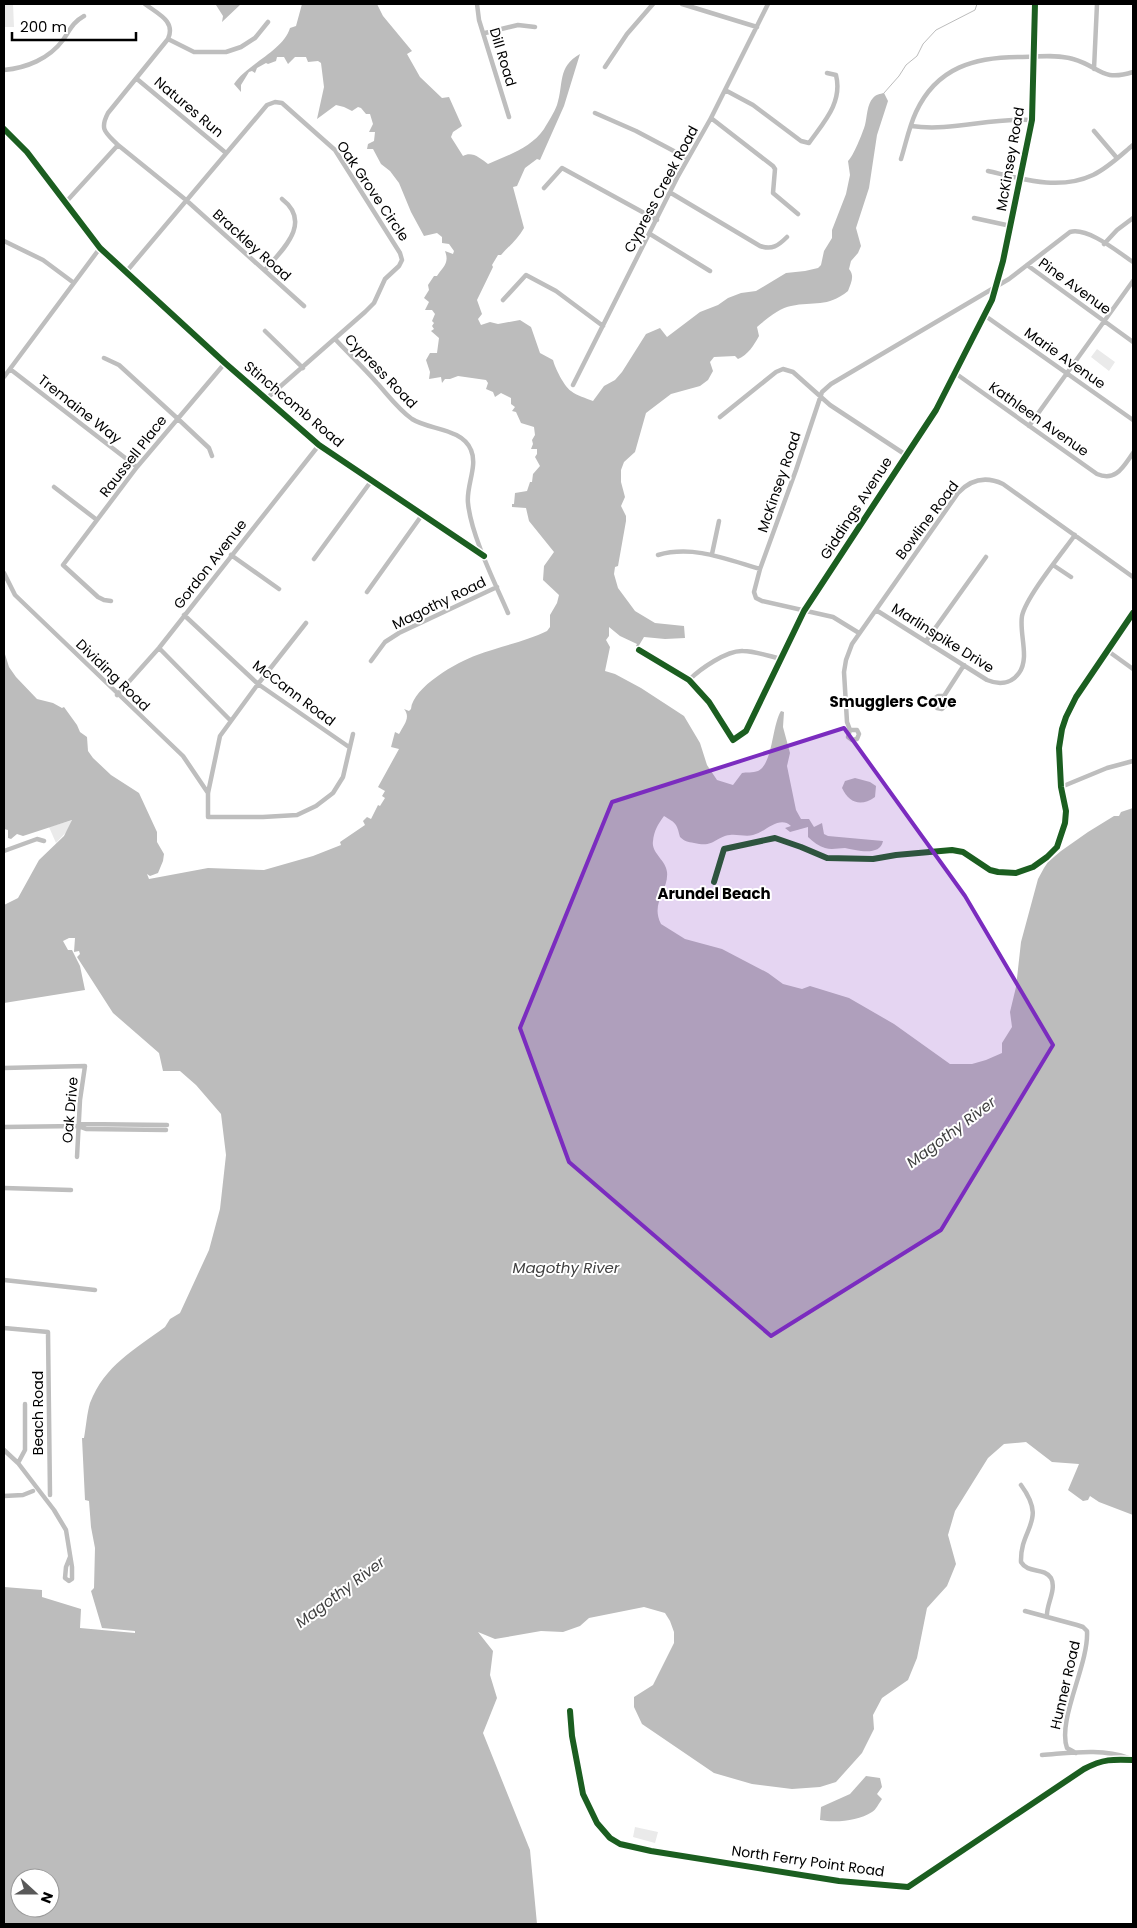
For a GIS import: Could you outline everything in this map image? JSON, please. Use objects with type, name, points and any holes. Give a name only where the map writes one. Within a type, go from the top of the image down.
[{"type":"street","points":[[146,4],[166,20],[171,32],[168,39],[194,52],[226,52],[241,47],[255,38],[268,22]]},
{"type":"street","name":"Dill Road","points":[[477,4],[479,20],[509,117]]},
{"type":"street","points":[[605,66],[627,34],[653,4]]},
{"type":"street","points":[[682,4],[691,5],[756,27]]},
{"type":"street","name":"Cypress Creek Road","points":[[573,385],[768,4]]},
{"type":"street","name":"McKinsey Road","points":[[804,611],[758,600],[753,589],[803,452],[822,392],[831,384],[997,286],[1032,120],[1035,4]]},
{"type":"street","points":[[1094,69],[1097,4]]},
{"type":"street","points":[[4,70],[14,69],[42,59],[54,50],[75,21],[84,16]]},
{"type":"street","points":[[484,33],[518,25],[535,27]]},
{"type":"street","name":"Brackley Road","points":[[168,39],[108,114],[103,122],[105,132],[118,145],[186,200],[304,306]]},
{"type":"street","points":[[901,159],[917,110],[928,93],[950,73],[976,61],[1001,57],[1073,59],[1115,77],[1133,72]]},
{"type":"street","points":[[725,90],[753,105],[801,141],[809,143],[834,106],[839,85],[836,75],[827,72]]},
{"type":"street","name":"Natures Run","points":[[137,79],[226,153]]},
{"type":"street","name":"Oak Grove Circle","points":[[126,272],[267,105],[275,102],[282,103],[335,150],[400,253],[402,260],[382,285],[374,303],[266,399]]},
{"type":"street","points":[[595,112],[688,158]]},
{"type":"street","points":[[711,118],[773,166],[775,169],[773,193],[798,214]]},
{"type":"street","points":[[911,126],[934,129],[1009,119],[1032,120]]},
{"type":"street","name":"Stinchcomb Road","points":[[4,129],[27,152],[100,248],[225,363],[319,445],[484,556]]},
{"type":"street","points":[[1094,131],[1117,158]]},
{"type":"street","points":[[66,202],[118,145]]},
{"type":"street","points":[[988,171],[1043,183],[1072,182],[1094,175],[1133,145]]},
{"type":"street","points":[[544,188],[562,168],[657,220]]},
{"type":"street","points":[[671,193],[760,246],[769,249],[779,245],[787,237]]},
{"type":"street","points":[[265,270],[290,241],[294,232],[293,211],[282,200]]},
{"type":"street","points":[[974,218],[1011,226]]},
{"type":"street","points":[[1104,244],[1117,230],[1133,218]]},
{"type":"street","points":[[997,286],[1070,232],[1085,232],[1133,262]]},
{"type":"street","points":[[650,234],[710,271]]},
{"type":"street","points":[[4,241],[43,260],[74,283]]},
{"type":"street","points":[[4,377],[100,248]]},
{"type":"street","name":"Pine Avenue","points":[[1027,265],[1133,342]]},
{"type":"street","points":[[503,300],[526,275],[556,291],[603,326]]},
{"type":"street","points":[[1029,426],[1133,281]]},
{"type":"street","name":"Giddings Avenue","points":[[689,680],[709,702],[733,740],[748,728],[804,611],[938,406],[984,316],[997,286]]},
{"type":"street","name":"Marie Avenue","points":[[984,316],[1133,420]]},
{"type":"street","points":[[265,330],[302,368]]},
{"type":"street","name":"Cypress Road","points":[[334,339],[412,419],[429,427],[458,435],[471,450],[472,462],[468,501],[470,519],[508,613]]},
{"type":"street","points":[[104,358],[119,366],[177,418],[209,448],[212,456]]},
{"type":"street","name":"Raussell Place","points":[[111,601],[98,597],[63,565],[137,467],[225,363]]},
{"type":"street","name":"Tremaine Way","points":[[10,369],[137,467]]},
{"type":"street","points":[[720,417],[776,372],[784,369],[793,372],[820,397],[906,455]]},
{"type":"street","name":"Kathleen Avenue","points":[[955,373],[1097,474],[1106,477],[1112,476],[1123,468],[1133,453]]},
{"type":"street","name":"Gordon Avenue","points":[[117,695],[159,648],[319,445]]},
{"type":"street","name":"Bowline Road","points":[[850,730],[847,722],[844,672],[848,653],[859,633],[958,493],[974,481],[989,479],[1003,484],[1133,577]]},
{"type":"street","points":[[314,559],[372,480]]},
{"type":"street","points":[[54,487],[98,520]]},
{"type":"street","points":[[366,592],[422,515]]},
{"type":"street","points":[[712,554],[719,521]]},
{"type":"street","name":"Marlinspike Drive","points":[[876,610],[993,682],[1004,683],[1014,678],[1022,668],[1024,661],[1021,625],[1024,609],[1075,535]]},
{"type":"street","points":[[658,556],[677,551],[712,554],[760,568]]},
{"type":"street","points":[[231,555],[279,589]]},
{"type":"street","points":[[926,641],[986,557]]},
{"type":"street","points":[[1053,565],[1071,577]]},
{"type":"street","name":"Dividing Road","points":[[4,573],[15,596],[183,756],[208,793]]},
{"type":"street","name":"Magothy Road","points":[[371,661],[385,642],[399,633],[497,587]]},
{"type":"street","points":[[804,611],[838,619],[859,633]]},
{"type":"street","points":[[714,882],[724,850],[775,838],[793,843],[827,858],[873,859],[952,850],[963,852],[990,870],[998,872],[1016,873],[1025,871],[1047,857],[1060,841],[1066,811],[1061,787],[1059,748],[1064,723],[1076,697],[1133,613]]},
{"type":"street","name":"McCann Road","points":[[184,615],[258,684],[349,747]]},
{"type":"street","points":[[306,623],[230,720],[220,736],[208,793],[208,817],[264,817],[297,814],[316,806],[333,793],[343,777],[352,734]]},
{"type":"street","points":[[159,648],[230,720]]},
{"type":"street","points":[[639,650],[689,680],[700,671],[736,651],[746,651],[781,658]]},
{"type":"street","points":[[1108,651],[1133,669]]},
{"type":"street","points":[[944,696],[964,665]]},
{"type":"street","points":[[1061,787],[1106,768],[1133,761]]},
{"type":"street","points":[[4,851],[37,839],[44,841]]},
{"type":"street","name":"Oak Drive","points":[[4,1068],[86,1066],[78,1126],[77,1157]]},
{"type":"street","points":[[4,1126],[78,1126],[81,1124],[167,1127]]},
{"type":"street","points":[[4,1188],[71,1190]]},
{"type":"street","points":[[4,1280],[95,1290]]},
{"type":"street","name":"Beach Road","points":[[4,1328],[48,1332],[50,1495]]},
{"type":"street","points":[[18,1464],[25,1450],[25,1404]]},
{"type":"street","points":[[4,1450],[18,1464],[54,1510],[66,1530],[70,1557]]},
{"type":"street","points":[[1021,1485],[1034,1508],[1021,1562],[1024,1567],[1030,1570],[1045,1572],[1053,1581],[1046,1609],[1047,1616]]},
{"type":"street","points":[[4,1496],[23,1495],[33,1491]]},
{"type":"street","name":"Hunner Road","points":[[1025,1611],[1077,1625],[1087,1631],[1084,1654],[1064,1733],[1067,1748],[1076,1752]]},
{"type":"street","name":"North Ferry Point Road","points":[[570,1711],[572,1736],[583,1794],[597,1823],[610,1838],[620,1844],[684,1857],[839,1881],[908,1887],[1098,1761],[1133,1759]]},
{"type":"street","points":[[1042,1755],[1098,1751],[1118,1754],[1133,1759]]},
{"type":"highlighted area","points":[[844,728],[965,896],[1053,1045],[941,1230],[771,1336],[569,1162],[520,1028],[612,802]]},
{"type":"shaded area","points":[[4,4],[13,4],[14,27],[4,27]]},
{"type":"shaded area","points":[[1097,349],[1115,362],[1109,371],[1091,357]]},
{"type":"shaded area","points":[[73,820],[69,829],[56,843],[49,827]]},
{"type":"shaded area","points":[[635,1827],[658,1832],[655,1843],[633,1837]]},
{"type":"water","points":[[241,4],[222,22],[223,16],[216,5]]},
{"type":"water","name":"Magothy River","points":[[302,4],[377,4],[383,16],[412,51],[407,54],[420,77],[442,98],[449,97],[462,126],[453,132],[451,137],[463,156],[470,154],[488,164],[519,150],[539,136],[557,105],[564,70],[580,54],[564,106],[540,160],[537,159],[525,168],[517,186],[513,187],[524,228],[501,255],[498,255],[477,300],[482,314],[478,319],[481,325],[490,322],[498,324],[520,320],[531,327],[540,353],[553,360],[560,377],[568,389],[593,401],[604,386],[615,380],[622,372],[646,334],[660,328],[667,337],[700,312],[718,305],[728,298],[741,293],[756,291],[786,273],[805,271],[818,268],[821,265],[824,251],[832,238],[832,230],[846,194],[850,175],[848,161],[862,133],[871,101],[878,94],[884,93],[888,101],[877,135],[869,188],[856,228],[861,246],[851,261],[849,269],[852,274],[852,280],[848,291],[827,302],[791,306],[778,311],[757,327],[759,336],[745,355],[738,359],[735,356],[714,357],[710,362],[713,371],[708,380],[700,386],[671,394],[646,413],[635,452],[624,462],[621,470],[621,482],[625,497],[621,506],[626,516],[626,521],[618,566],[615,567],[614,574],[618,588],[635,611],[655,623],[684,626],[685,638],[644,637],[638,647],[636,646],[637,644],[620,636],[609,627],[609,636],[606,640],[610,647],[605,671],[615,674],[641,688],[684,716],[700,743],[707,765],[717,780],[733,785],[742,773],[756,772],[763,767],[767,761],[778,717],[781,711],[784,712],[783,727],[790,753],[787,766],[796,810],[801,819],[809,819],[814,827],[822,823],[824,834],[828,836],[883,841],[881,846],[873,851],[845,848],[828,849],[818,845],[808,837],[808,827],[790,832],[785,828],[791,826],[782,822],[753,835],[730,835],[710,843],[701,844],[688,842],[680,837],[675,824],[664,816],[654,834],[653,841],[654,849],[667,872],[667,879],[658,910],[661,924],[685,939],[722,949],[768,973],[783,984],[802,989],[810,986],[849,998],[894,1024],[950,1064],[972,1064],[1002,1053],[1002,1043],[1012,1027],[1010,1012],[1016,987],[1021,942],[1038,879],[1048,862],[1088,832],[1114,816],[1119,816],[1121,812],[1133,808],[1133,1515],[1099,1502],[1090,1496],[1088,1500],[1083,1501],[1068,1490],[1079,1464],[1052,1462],[1026,1442],[1004,1444],[988,1458],[955,1511],[948,1535],[956,1564],[947,1586],[927,1608],[917,1658],[908,1680],[882,1698],[873,1715],[874,1729],[862,1753],[836,1782],[820,1787],[792,1789],[752,1784],[714,1773],[642,1724],[634,1707],[634,1697],[653,1685],[674,1643],[674,1632],[665,1613],[644,1607],[589,1618],[580,1626],[563,1632],[541,1631],[495,1639],[478,1632],[493,1651],[490,1675],[497,1698],[483,1733],[530,1850],[537,1924],[4,1924],[4,1587],[42,1590],[42,1597],[81,1609],[80,1628],[135,1633],[135,1631],[102,1628],[91,1591],[94,1588],[95,1548],[89,1501],[85,1500],[82,1438],[84,1438],[90,1403],[104,1378],[122,1359],[165,1327],[170,1319],[180,1313],[209,1250],[220,1209],[226,1155],[221,1114],[196,1085],[180,1071],[163,1071],[159,1053],[113,1013],[77,957],[80,954],[79,951],[74,952],[75,938],[63,941],[68,950],[72,950],[80,966],[85,990],[4,1003],[4,905],[18,898],[39,860],[64,836],[72,820],[23,836],[17,834],[11,839],[8,838],[8,830],[4,829],[4,651],[9,667],[37,699],[53,703],[62,708],[64,707],[80,732],[87,737],[88,751],[93,758],[111,775],[139,793],[157,832],[157,842],[164,854],[158,873],[150,876],[147,874],[149,879],[208,868],[264,870],[313,856],[341,845],[340,842],[365,825],[363,821],[367,817],[371,819],[378,805],[380,806],[385,798],[382,796],[385,791],[378,787],[399,749],[391,747],[395,732],[399,734],[406,721],[407,715],[404,709],[409,711],[419,692],[427,684],[459,663],[547,631],[550,627],[550,615],[559,595],[543,580],[544,566],[554,552],[529,521],[526,508],[512,507],[515,493],[527,491],[530,482],[532,482],[533,474],[540,466],[535,457],[537,449],[531,449],[532,440],[535,435],[534,427],[521,423],[516,412],[512,411],[515,407],[511,404],[511,398],[501,393],[495,397],[493,392],[486,389],[488,383],[486,380],[458,376],[445,379],[442,383],[441,377],[429,379],[430,372],[426,360],[430,353],[437,353],[439,338],[431,331],[434,329],[432,321],[435,314],[432,310],[425,310],[429,302],[424,298],[429,290],[428,285],[445,265],[447,259],[445,251],[453,254],[454,251],[449,244],[442,243],[442,237],[437,233],[424,236],[411,212],[399,183],[390,171],[381,164],[373,149],[367,149],[368,144],[374,141],[375,132],[369,132],[373,124],[370,114],[366,114],[358,107],[352,111],[336,105],[317,119],[324,87],[321,63],[318,61],[308,62],[306,57],[295,57],[288,64],[284,57],[277,57],[276,61],[266,63],[257,68],[255,73],[249,72],[241,85],[241,92],[234,84],[247,70],[280,44],[290,28],[296,26]]},
{"type":"water","points":[[855,778],[870,782],[876,786],[875,797],[860,803],[848,797],[842,788],[845,781]]},
{"type":"water","points":[[866,1776],[880,1778],[882,1787],[877,1794],[882,1799],[873,1811],[847,1820],[820,1820],[821,1807],[850,1794]]},
{"type":"waterway","points":[[884,93],[906,65],[917,56],[923,44],[936,30],[975,10],[977,4]]},
{"type":"cycle path","points":[[639,650],[689,680],[709,702],[733,740],[746,731],[804,611],[936,410],[992,300],[1003,261],[1032,120],[1035,4]]},
{"type":"cycle path","points":[[4,129],[27,152],[100,248],[225,363],[319,445],[484,556]]},
{"type":"cycle path","points":[[714,882],[724,849],[775,838],[827,858],[873,859],[952,850],[963,852],[990,870],[998,872],[1016,873],[1033,867],[1057,847],[1065,823],[1066,811],[1061,787],[1059,748],[1066,717],[1076,697],[1133,613]]},
{"type":"cycle path","points":[[570,1711],[572,1736],[583,1794],[597,1823],[610,1838],[620,1844],[651,1851],[839,1881],[908,1887],[1084,1769],[1108,1760],[1133,1760]]},
{"type":"district","name":"Smugglers Cove","points":[[893,701]]},
{"type":"district","name":"Arundel Beach","points":[[714,893]]}]
